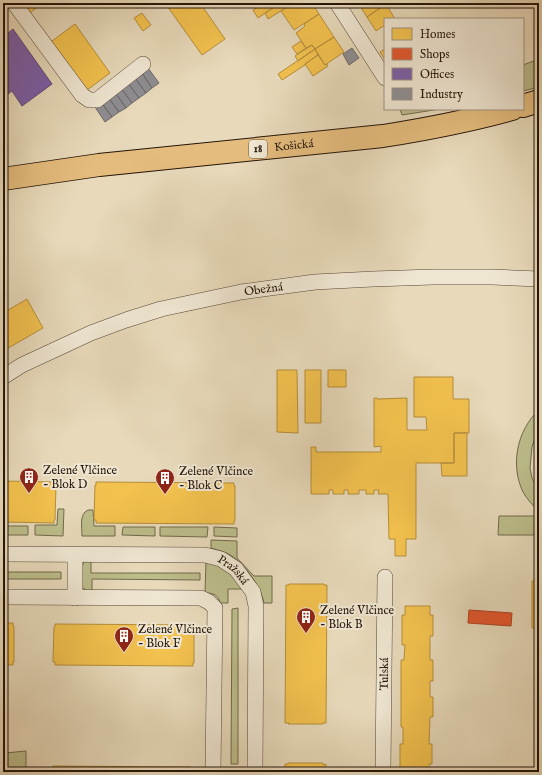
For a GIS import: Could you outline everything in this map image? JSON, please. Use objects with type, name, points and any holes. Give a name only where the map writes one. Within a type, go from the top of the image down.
[{"type":"main road","points":[[524,106],[539,101]]},
{"type":"main road","name":"Košická","points":[[3,179],[99,165],[316,144],[413,132],[508,110]]},
{"type":"street","points":[[14,3],[82,96],[89,100],[97,100],[143,64]]},
{"type":"street","points":[[337,3],[384,76]]},
{"type":"street","name":"Obežná","points":[[3,377],[22,365],[91,333],[126,320],[161,309],[241,292],[315,282],[373,279],[433,277],[539,279]]},
{"type":"street","name":"Pražská","points":[[3,554],[205,555],[221,559],[236,569],[253,592],[256,606],[255,772]]},
{"type":"street","points":[[74,598],[75,554]]},
{"type":"street","name":"Tulská","points":[[383,772],[385,577]]},
{"type":"street","points":[[3,597],[201,598],[209,602],[215,608],[213,772]]},
{"type":"green space","points":[[539,59],[539,87],[524,91],[524,65]]},
{"type":"green space","points":[[400,110],[434,110],[402,115]]},
{"type":"green space","points":[[539,410],[539,432],[532,447],[530,468],[532,478],[539,492],[539,511],[523,492],[517,471],[517,459],[518,448],[525,427]]},
{"type":"green space","points":[[58,509],[64,509],[63,536],[35,535],[35,525],[57,525]]},
{"type":"green space","points":[[88,510],[93,510],[94,526],[115,526],[115,536],[82,536],[82,518],[83,514]]},
{"type":"green space","points":[[499,516],[539,516],[539,535],[498,535]]},
{"type":"green space","points":[[3,526],[28,526],[28,535],[3,535]]},
{"type":"green space","points":[[123,527],[155,527],[155,536],[122,535]]},
{"type":"green space","points":[[160,527],[208,527],[207,537],[160,536]]},
{"type":"green space","points":[[214,527],[237,528],[237,537],[214,536]]},
{"type":"green space","points":[[211,540],[237,541],[237,558],[254,576],[272,576],[272,603],[264,603],[260,590],[242,565],[225,552],[211,548]]},
{"type":"green space","points":[[91,560],[91,573],[200,573],[200,580],[92,579],[92,592],[90,592],[83,588],[81,583],[81,575],[84,562]]},
{"type":"green space","points":[[206,561],[212,562],[232,574],[242,589],[228,589],[228,603],[220,603],[215,595],[205,593]]},
{"type":"green space","points":[[3,572],[61,572],[61,579],[3,579]]},
{"type":"green space","points":[[238,608],[238,764],[231,764],[232,609]]},
{"type":"green space","points":[[26,751],[26,772],[3,772],[3,752]]},
{"type":"building: Homes","points":[[18,3],[43,3],[27,15]]},
{"type":"building: Homes","points":[[165,3],[200,3],[225,39],[202,55]]},
{"type":"building: Homes","points":[[264,3],[280,3],[258,18],[253,10]]},
{"type":"building: Homes","points":[[280,3],[285,3],[287,7],[268,19],[265,13]]},
{"type":"building: Homes","points":[[285,3],[312,3],[319,14],[294,30],[281,11],[287,7]]},
{"type":"building: Homes","points":[[358,3],[385,3],[386,4],[367,17]]},
{"type":"building: Homes","points":[[526,3],[536,3],[529,8]]},
{"type":"building: Homes","points":[[386,4],[394,18],[384,18],[384,26],[376,31],[367,17]]},
{"type":"building: Homes","points":[[142,13],[151,25],[143,31],[134,18]]},
{"type":"building: Homes","points":[[319,14],[334,37],[315,49],[312,45],[306,48],[296,33],[305,26],[304,24]]},
{"type":"building: Homes","points":[[75,24],[110,73],[83,93],[48,44]]},
{"type":"building: Homes","points":[[334,37],[344,52],[325,65],[315,49]]},
{"type":"building: Homes","points":[[301,41],[306,48],[297,54],[292,47]]},
{"type":"building: Homes","points":[[312,45],[315,49],[298,61],[295,56]]},
{"type":"building: Homes","points":[[315,49],[318,55],[282,80],[278,74]]},
{"type":"building: Homes","points":[[384,50],[384,58],[380,52]]},
{"type":"building: Homes","points":[[318,55],[325,65],[327,64],[328,66],[313,76],[305,64]]},
{"type":"building: Homes","points":[[27,299],[43,328],[3,351],[3,313]]},
{"type":"building: Homes","points":[[277,370],[297,370],[298,433],[277,432]]},
{"type":"building: Homes","points":[[305,370],[321,370],[321,423],[305,423]]},
{"type":"building: Homes","points":[[328,370],[346,370],[346,387],[328,387]]},
{"type":"building: Homes","points":[[414,377],[453,377],[453,399],[469,399],[469,433],[454,433],[454,463],[416,463],[416,539],[406,539],[406,556],[395,556],[395,539],[389,539],[388,494],[378,494],[379,490],[374,490],[374,494],[366,494],[366,490],[359,490],[359,494],[348,494],[348,490],[344,490],[344,494],[333,494],[333,490],[329,490],[329,494],[311,494],[311,447],[316,447],[316,452],[381,452],[381,446],[374,447],[374,398],[407,398],[407,430],[427,430],[426,417],[414,417]]},
{"type":"building: Homes","points":[[454,433],[467,433],[467,476],[442,476],[441,463],[454,463]]},
{"type":"building: Homes","name":"Zelené Vlčince - Blok D","points":[[3,481],[54,482],[54,485],[56,485],[54,523],[3,522]]},
{"type":"building: Homes","name":"Zelené Vlčince - Blok C","points":[[96,482],[234,483],[235,521],[234,524],[96,523],[96,520],[94,520]]},
{"type":"building: Homes","points":[[532,581],[539,581],[539,628],[532,628]]},
{"type":"building: Homes","name":"Zelené Vlčince - Blok B","points":[[286,585],[327,585],[326,723],[323,724],[285,723]]},
{"type":"building: Homes","points":[[405,606],[430,606],[430,615],[433,615],[433,636],[430,636],[430,660],[433,660],[433,681],[430,681],[430,697],[433,697],[433,717],[430,717],[429,744],[432,744],[432,764],[429,764],[429,772],[400,772],[400,744],[403,744],[403,727],[401,727],[401,660],[404,660],[405,645],[402,645],[402,615],[405,615]]},
{"type":"building: Homes","points":[[3,623],[13,623],[14,626],[13,665],[3,665]]},
{"type":"building: Homes","name":"Zelené Vlčince - Blok F","points":[[55,624],[193,625],[194,663],[193,666],[55,665],[55,662],[53,662]]},
{"type":"building: Homes","points":[[323,763],[323,765],[326,764],[326,772],[285,772],[285,764]]},
{"type":"building: Homes","points":[[53,766],[191,767],[193,772],[52,772]]},
{"type":"building: Shops","points":[[469,610],[512,613],[511,626],[468,623]]},
{"type":"building: Offices","points":[[13,29],[52,84],[22,106],[12,91],[8,94],[3,87],[3,37]]},
{"type":"building: Industry","points":[[352,48],[359,58],[349,65],[343,54]]},
{"type":"building: Industry","points":[[148,68],[159,83],[152,88],[142,73]]},
{"type":"building: Industry","points":[[142,73],[152,88],[146,93],[135,78]]},
{"type":"building: Industry","points":[[135,78],[146,93],[139,98],[128,83]]},
{"type":"building: Industry","points":[[128,83],[139,98],[132,103],[121,88]]},
{"type":"building: Industry","points":[[121,88],[132,103],[126,108],[115,92]]},
{"type":"building: Industry","points":[[115,92],[126,108],[119,112],[108,97]]},
{"type":"building: Industry","points":[[108,97],[119,112],[112,117],[101,102]]},
{"type":"building: Industry","points":[[101,102],[112,117],[105,122],[95,107]]},
{"type":"place","name":"Zelené Vlčince - Blok D","points":[[29,494]]},
{"type":"place","name":"Zelené Vlčince - Blok C","points":[[165,495]]},
{"type":"place","name":"Zelené Vlčince - Blok B","points":[[306,634]]},
{"type":"place","name":"Zelené Vlčince - Blok F","points":[[124,653]]}]
